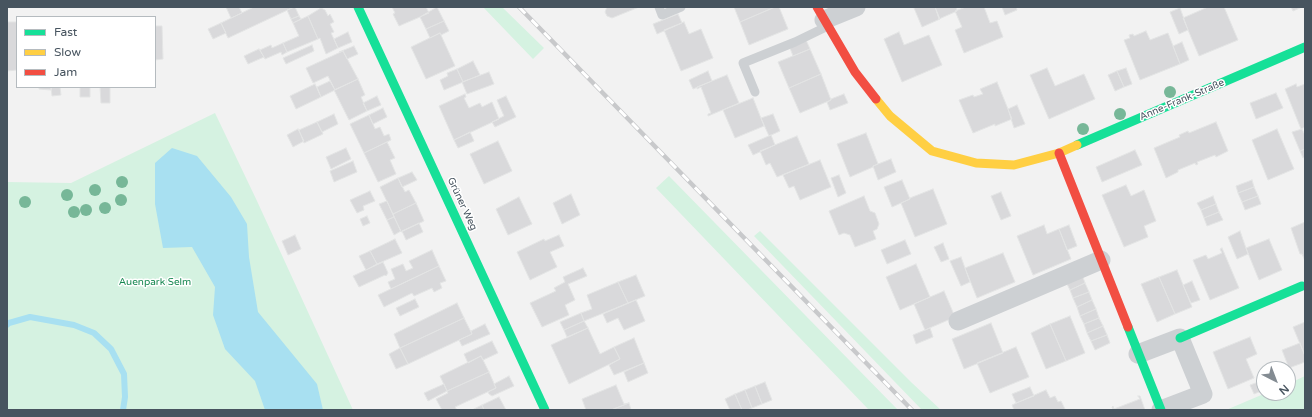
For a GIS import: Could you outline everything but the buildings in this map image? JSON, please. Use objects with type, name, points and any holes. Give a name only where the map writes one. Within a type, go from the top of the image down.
[{"type":"street","name":"Grüner Weg","points":[[358,7],[546,410]]},
{"type":"street","points":[[823,18],[856,7]]},
{"type":"street","name":"Anne-Frank-Straße","points":[[823,18],[855,72],[890,116],[932,151],[976,163],[1014,165],[1060,153],[1305,47]]},
{"type":"street","points":[[1060,153],[1161,410],[1203,394],[1180,338]]},
{"type":"street","points":[[958,321],[1101,260]]},
{"type":"street","points":[[1138,354],[1180,338],[1302,286]]},
{"type":"lane","points":[[659,7],[662,15],[681,7]]},
{"type":"lane","points":[[755,92],[743,63],[795,42],[823,18]]},
{"type":"green space","points":[[483,7],[502,7],[544,48],[533,59]]},
{"type":"green space","name":"Auenpark Selm","points":[[215,113],[353,410],[7,410],[7,182],[71,183]]},
{"type":"green space","points":[[669,176],[898,410],[869,410],[656,188]]},
{"type":"green space","points":[[760,231],[941,410],[922,410],[754,236]]},
{"type":"green space","points":[[1305,376],[1305,410],[1226,410],[1256,397],[1256,401],[1296,401],[1296,380]]},
{"type":"water","points":[[172,148],[197,156],[231,197],[247,224],[249,257],[258,312],[317,384],[323,410],[265,410],[255,381],[225,349],[213,315],[215,287],[192,247],[163,248],[155,204],[155,163]]},
{"type":"waterway","points":[[7,325],[9,323],[30,317],[74,325],[94,333],[111,349],[124,374],[125,397],[123,410]]},
{"type":"railway","points":[[519,7],[912,410]]},
{"type":"traffic: fast","points":[[358,7],[545,410]]},
{"type":"traffic: fast","points":[[1077,145],[1305,47]]},
{"type":"traffic: fast","points":[[1180,338],[1302,286]]},
{"type":"traffic: fast","points":[[1128,327],[1161,410]]},
{"type":"traffic: slow","points":[[876,99],[890,116],[932,151],[976,163],[1014,165],[1059,153],[1077,145]]},
{"type":"traffic: jam","points":[[817,7],[855,72],[876,99]]},
{"type":"traffic: jam","points":[[1059,153],[1128,327]]}]
